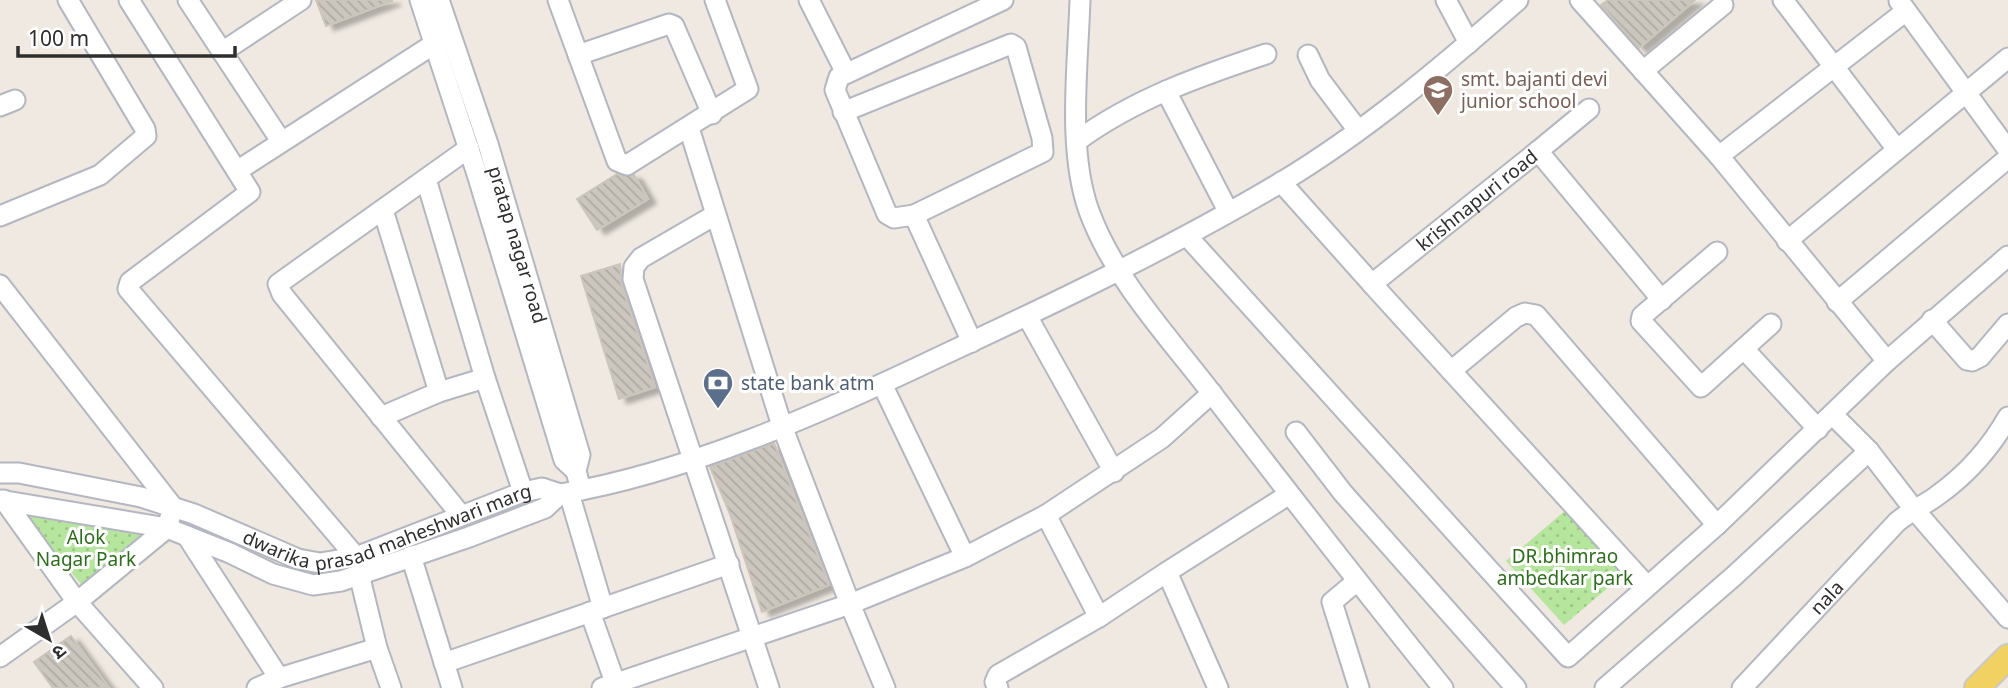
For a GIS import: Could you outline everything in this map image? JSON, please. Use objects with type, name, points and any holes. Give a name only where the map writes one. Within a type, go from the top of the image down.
[{"type":"main road","points":[[1977,688],[2008,657]]},
{"type":"street","points":[[0,216],[100,175],[146,136],[145,129],[68,0]]},
{"type":"street","points":[[129,0],[250,190],[248,195],[130,282],[128,289],[358,566],[377,648],[391,688]]},
{"type":"street","points":[[188,0],[281,141]]},
{"type":"street","points":[[222,52],[301,0]]},
{"type":"street","points":[[420,0],[469,148],[572,487],[611,686],[850,604],[965,558],[1046,515],[1114,472],[1162,438],[1212,393]]},
{"type":"street","name":"pratap nagar road","points":[[439,0],[488,144],[580,455],[572,487]]},
{"type":"street","points":[[558,0],[620,164],[631,164],[746,92],[748,87],[715,0]]},
{"type":"street","points":[[809,0],[846,73]]},
{"type":"street","points":[[844,112],[1011,44],[1016,47],[1044,150],[914,215],[894,218],[887,214],[844,112],[834,85],[839,77],[846,73],[1003,0]]},
{"type":"street","points":[[1080,0],[1077,141],[1081,178],[1089,212],[1119,271],[1288,495],[1443,688]]},
{"type":"street","points":[[1446,0],[1469,43]]},
{"type":"street","points":[[572,487],[691,459],[782,426],[972,342],[1187,236],[1281,182],[1357,129],[1469,43],[1518,0]]},
{"type":"street","points":[[1580,0],[1719,156],[1887,361]]},
{"type":"street","points":[[1783,0],[1896,148]]},
{"type":"street","points":[[1643,71],[1723,5]]},
{"type":"street","points":[[1719,156],[1834,66],[1902,5],[2008,150]]},
{"type":"street","points":[[578,55],[669,24],[674,26],[712,114]]},
{"type":"street","points":[[237,171],[434,44]]},
{"type":"street","points":[[1077,141],[1125,109],[1266,54]]},
{"type":"street","points":[[1308,55],[1320,80],[1357,129]]},
{"type":"street","points":[[1787,241],[1896,148],[2008,58]]},
{"type":"street","points":[[1166,91],[1227,211]]},
{"type":"street","points":[[1538,151],[1589,108]]},
{"type":"street","points":[[689,128],[782,426],[850,604],[886,688]]},
{"type":"street","points":[[460,514],[339,368],[282,294],[278,284],[469,148]]},
{"type":"street","name":"krishnapuri road","points":[[1372,284],[1538,151],[1662,300]]},
{"type":"street","points":[[1837,302],[2008,158]]},
{"type":"street","points":[[426,179],[485,378],[523,492]]},
{"type":"street","points":[[1281,182],[1647,586]]},
{"type":"street","points":[[383,210],[439,392]]},
{"type":"street","points":[[715,215],[641,258],[634,267],[633,279],[769,688]]},
{"type":"street","points":[[914,215],[972,342]]},
{"type":"street","points":[[1187,236],[1569,657],[1717,525],[1887,361],[2008,256]]},
{"type":"street","points":[[1717,252],[1642,316],[1641,321],[1700,387],[1771,324]]},
{"type":"street","points":[[0,285],[173,507],[167,528],[77,602],[0,657]]},
{"type":"street","points":[[1451,371],[1516,317],[1531,313],[1628,420],[1717,525]]},
{"type":"street","points":[[1027,316],[1114,472]]},
{"type":"street","points":[[1932,320],[1967,360],[1972,361],[1980,357],[2008,324]]},
{"type":"street","points":[[1744,349],[1818,429]]},
{"type":"street","points":[[381,417],[439,392],[485,378]]},
{"type":"street","points":[[882,384],[965,558]]},
{"type":"street","points":[[1833,415],[1869,451],[1913,508],[2008,618]]},
{"type":"street","name":"nala","points":[[1742,688],[1897,522],[1913,508],[1936,496],[1980,457],[2008,417]]},
{"type":"street","points":[[1296,432],[1343,493],[1516,688]]},
{"type":"street","points":[[1605,688],[1734,576],[1869,451]]},
{"type":"street","name":"dwarika prasad maheshwari marg","points":[[0,473],[19,473],[141,497],[173,507],[298,559],[358,566],[411,556],[545,508],[572,487]]},
{"type":"street","name":"dwarika prasad maheshwari marg","points":[[2,500],[167,528],[302,584],[333,583],[358,566],[460,514],[523,492],[572,487]]},
{"type":"street","points":[[998,688],[995,682],[998,675],[1099,617],[1288,495]]},
{"type":"street","points":[[2,500],[77,602],[153,688]]},
{"type":"street","points":[[1046,515],[1099,617]]},
{"type":"street","points":[[187,536],[279,678]]},
{"type":"street","points":[[411,556],[452,688]]},
{"type":"street","points":[[444,663],[729,564]]},
{"type":"street","points":[[1167,572],[1218,688]]},
{"type":"street","points":[[1357,581],[1332,602],[1358,680],[1370,688]]},
{"type":"street","points":[[257,688],[279,678],[377,648]]},
{"type":"green space","name":"Alok Nagar Park","points":[[19,510],[155,531],[81,584]]},
{"type":"green space","name":"DR.bhimrao ambedkar park","points":[[1566,510],[1624,574],[1564,625],[1506,561]]},
{"type":"building","points":[[316,0],[392,0],[392,1],[326,26]]},
{"type":"building","points":[[1608,0],[1695,0],[1639,48],[1601,5]]},
{"type":"building","points":[[617,174],[634,175],[648,199],[597,230],[577,199]]},
{"type":"building","points":[[620,264],[621,283],[655,387],[619,399],[581,276]]},
{"type":"building","points":[[774,443],[829,585],[762,612],[730,514],[710,467]]},
{"type":"building","points":[[71,636],[109,688],[53,688],[34,662]]},
{"type":"place","name":"smt. bajanti devi junior school","points":[[1438,117]]},
{"type":"place","name":"state bank atm","points":[[718,410]]}]
